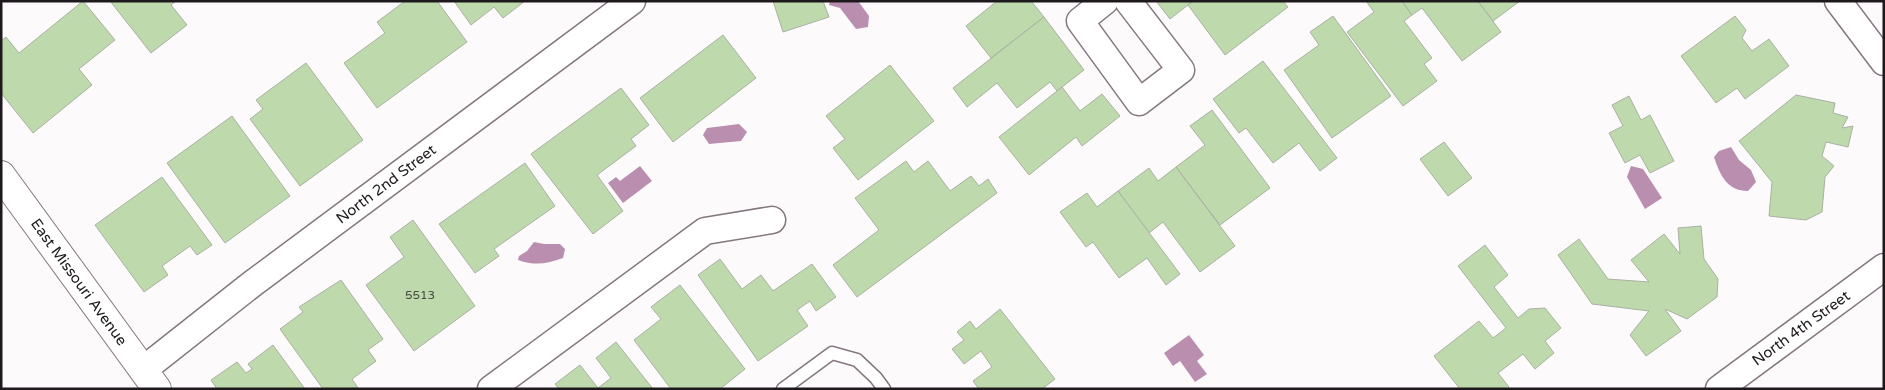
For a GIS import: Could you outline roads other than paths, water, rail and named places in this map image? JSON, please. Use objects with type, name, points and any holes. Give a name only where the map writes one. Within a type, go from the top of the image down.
[{"type":"main road","name":"East Missouri Avenue","points":[[1,175],[150,380]]},
{"type":"street","name":"North 2nd Street","points":[[150,380],[252,284],[632,1]]},
{"type":"street","points":[[1105,1],[1080,21],[1139,102],[1181,70],[1128,1]]},
{"type":"street","points":[[1838,1],[1884,62]]},
{"type":"street","points":[[491,389],[705,231],[772,220]]},
{"type":"street","name":"North 4th Street","points":[[1719,389],[1884,267]]},
{"type":"lane","points":[[783,389],[832,353],[857,360],[876,378],[884,389]]}]
